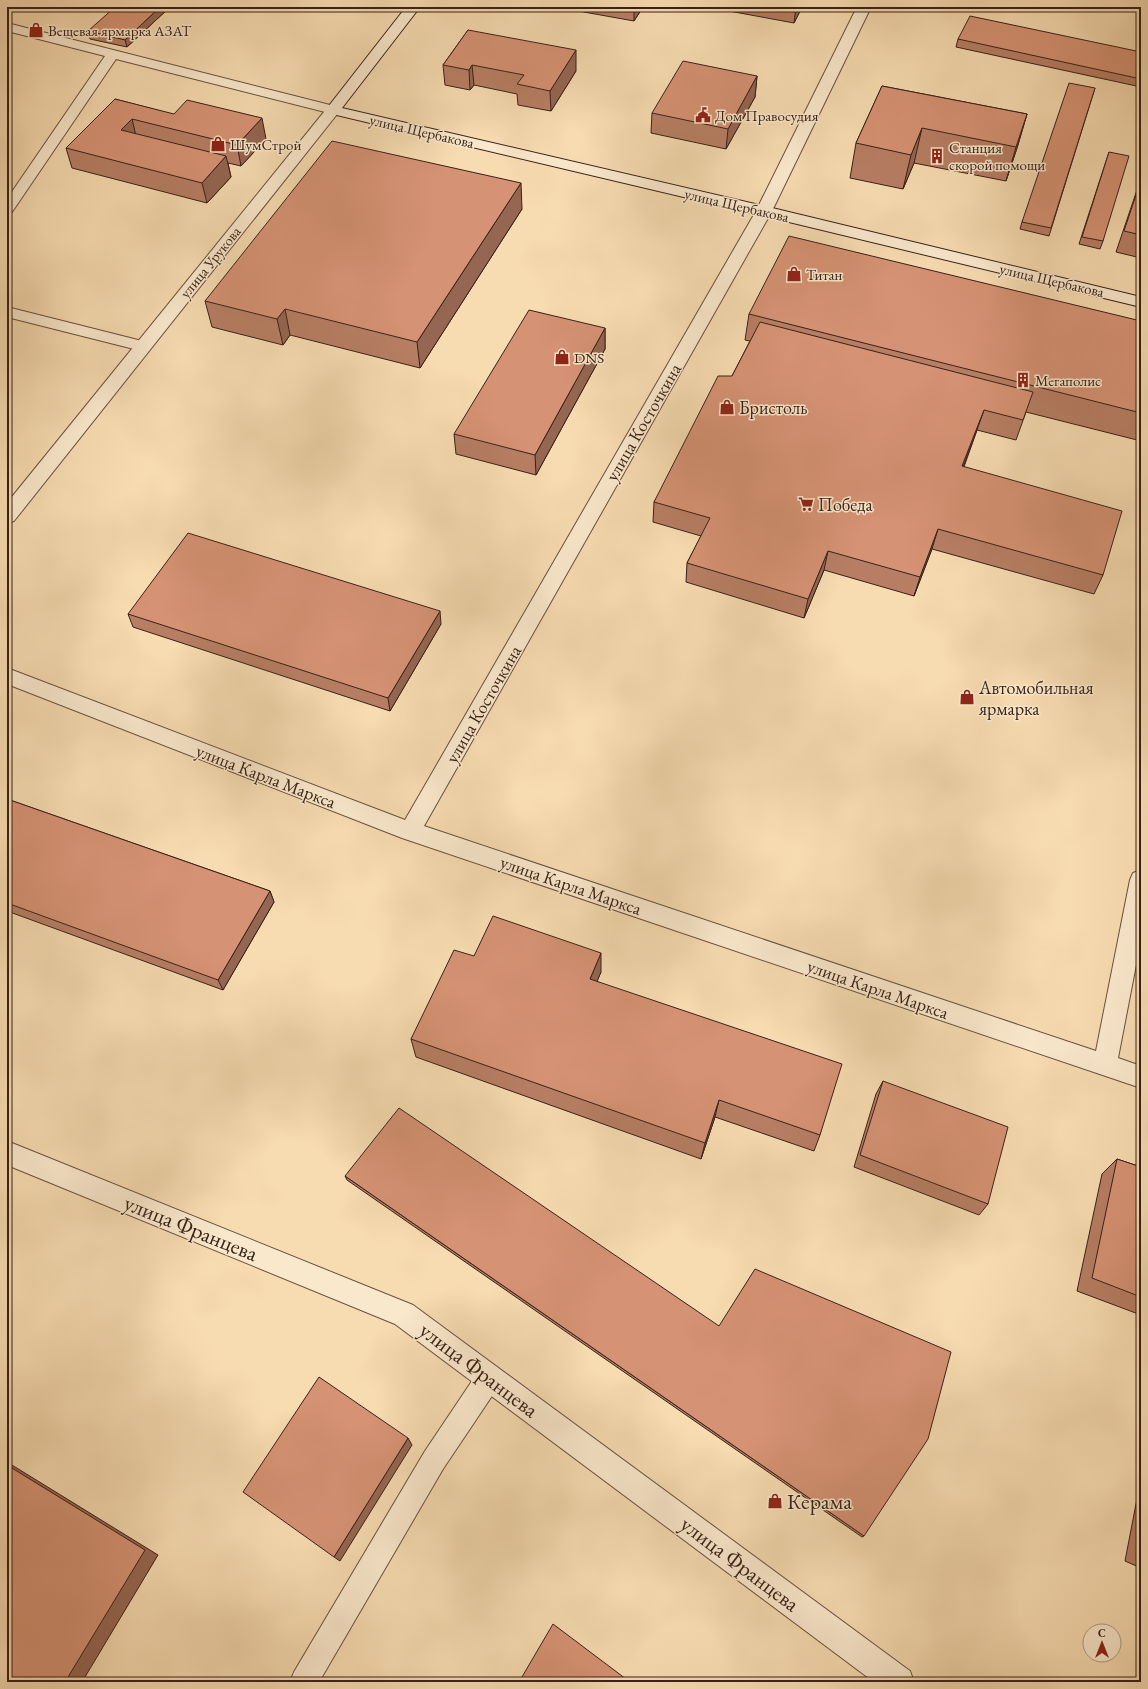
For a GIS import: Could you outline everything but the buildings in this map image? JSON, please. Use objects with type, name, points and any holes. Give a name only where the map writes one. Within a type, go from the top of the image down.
[{"type":"street","name":"улица Урукова","points":[[7,516],[333,110],[413,7]]},
{"type":"street","name":"улица Косточкина","points":[[410,831],[764,211],[864,7]]},
{"type":"street","name":"улица Щербакова","points":[[333,110],[764,211],[1141,302]]},
{"type":"street","name":"улица Карла Маркса","points":[[7,676],[410,831],[1141,1077]]},
{"type":"street","points":[[1105,1065],[1141,880]]},
{"type":"street","name":"улица Францева","points":[[7,1153],[404,1314],[899,1682]]},
{"type":"lane","points":[[7,27],[112,55],[333,110]]},
{"type":"lane","points":[[7,209],[112,55]]},
{"type":"lane","points":[[7,312],[142,346]]},
{"type":"lane","points":[[304,1682],[434,1460],[490,1378]]},
{"type":"place","name":"Вещевая ярмарка АЗАТ","points":[[36,30]]},
{"type":"place","name":"Дом Правосудия","points":[[703,115]]},
{"type":"place","name":"ШумСтрой","points":[[218,144]]},
{"type":"place","name":"Станция скорой помощи","points":[[937,156]]},
{"type":"place","name":"Титан","points":[[794,274]]},
{"type":"place","name":"DNS","points":[[562,357]]},
{"type":"place","name":"Мегаполис","points":[[1023,380]]},
{"type":"place","name":"Бристоль","points":[[727,407]]},
{"type":"place","name":"Победа","points":[[806,504]]},
{"type":"place","name":"Автомобильная ярмарка","points":[[967,697]]},
{"type":"place","name":"Керама","points":[[775,1501]]}]
